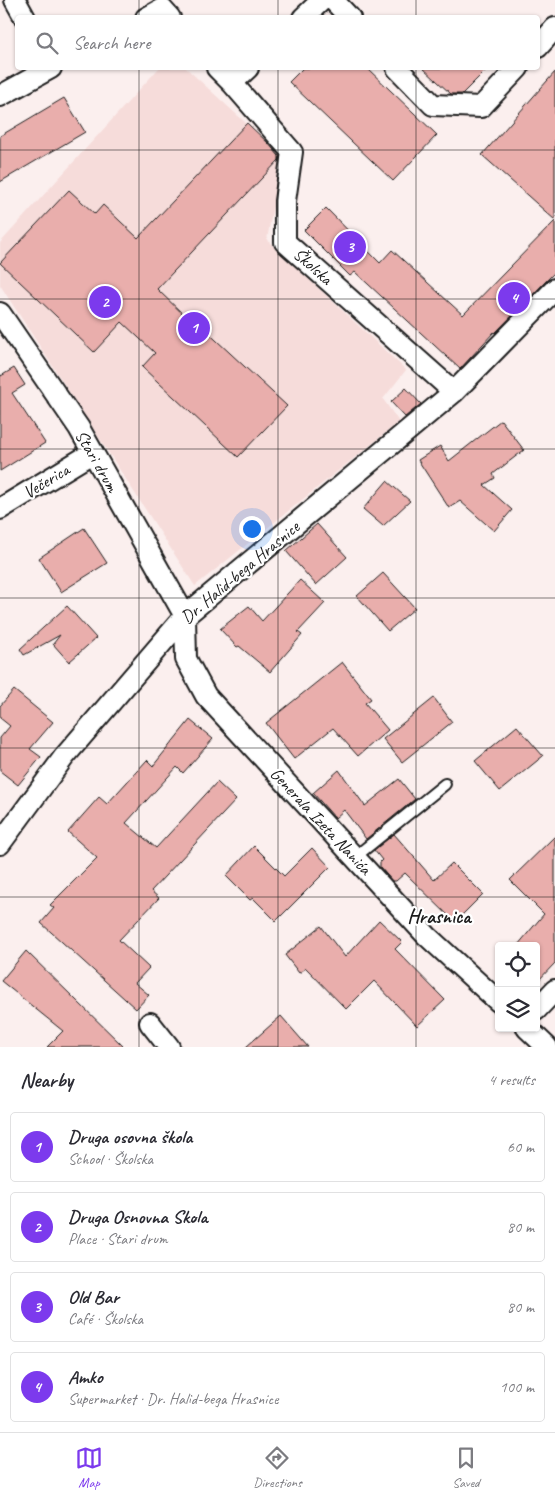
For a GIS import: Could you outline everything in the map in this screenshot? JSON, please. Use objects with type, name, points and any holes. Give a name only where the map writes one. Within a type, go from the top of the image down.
[{"type":"street","points":[[15,0],[23,15]]},
{"type":"street","points":[[306,15],[322,0]]},
{"type":"street","points":[[334,0],[347,15]]},
{"type":"street","points":[[540,45],[555,28]]},
{"type":"street","points":[[0,96],[47,70]]},
{"type":"street","name":"Školska","points":[[219,70],[292,152],[285,201],[285,242],[454,392]]},
{"type":"street","points":[[232,83],[246,70]]},
{"type":"street","points":[[399,70],[433,105],[481,107],[516,70]]},
{"type":"street","name":"Dr. Halid-bega Hrasnice","points":[[0,844],[64,757],[185,616],[454,392],[555,289]]},
{"type":"street","name":"Stari drum","points":[[0,313],[79,428],[185,616]]},
{"type":"street","name":"Večerica","points":[[0,509],[92,453]]},
{"type":"street","name":"Generala Izeta Nanića","points":[[185,616],[186,659],[206,696],[427,936],[495,998]]},
{"type":"street","points":[[540,1006],[555,990]]},
{"type":"street","points":[[150,1023],[169,1047]]},
{"type":"street","points":[[531,1032],[547,1047]]},
{"type":"lane","points":[[355,857],[445,784]]},
{"type":"shaded area","points":[[157,70],[188,70],[282,156],[267,240],[406,370],[383,399],[399,422],[195,586],[0,285],[0,243]]},
{"type":"building","points":[[301,70],[369,70],[437,135],[393,181],[289,82]]},
{"type":"building","points":[[425,70],[486,70],[462,94],[451,94]]},
{"type":"building","points":[[555,72],[555,220],[482,155]]},
{"type":"building","points":[[64,98],[85,132],[0,182],[0,136]]},
{"type":"building","points":[[247,123],[268,143],[279,156],[279,160],[157,289],[186,317],[188,314],[287,406],[238,457],[142,367],[155,353],[122,322],[94,352],[0,263],[69,190],[95,214],[103,205],[138,238]]},
{"type":"building","points":[[326,208],[380,263],[392,250],[463,315],[555,221],[555,272],[494,332],[460,369],[355,272],[350,276],[304,230]]},
{"type":"building","points":[[14,368],[25,385],[12,393],[45,443],[0,471],[0,374],[1,376]]},
{"type":"building","points":[[406,388],[421,404],[405,417],[391,402]]},
{"type":"building","points":[[501,420],[524,450],[493,474],[495,478],[484,485],[512,510],[494,531],[460,501],[449,508],[418,460],[440,446],[449,461]]},
{"type":"building","points":[[387,481],[410,501],[383,526],[363,509]]},
{"type":"building","points":[[317,524],[347,557],[316,585],[286,551]]},
{"type":"building","points":[[84,528],[107,563],[61,592],[39,558]]},
{"type":"building","points":[[383,573],[415,608],[388,631],[357,596]]},
{"type":"building","points":[[300,580],[325,603],[298,632],[302,635],[270,672],[239,646],[237,647],[220,629],[249,606],[262,621]]},
{"type":"building","points":[[67,606],[96,638],[69,662],[53,644],[60,635],[24,655],[20,649]]},
{"type":"building","points":[[342,662],[371,699],[365,703],[388,730],[358,756],[333,728],[294,759],[266,723]]},
{"type":"building","points":[[14,690],[53,722],[30,749],[41,757],[18,785],[0,771],[0,738],[10,726],[0,718],[0,706]]},
{"type":"building","points":[[434,698],[452,722],[402,762],[383,739]]},
{"type":"building","points":[[190,720],[213,739],[183,773],[177,767],[126,823],[156,848],[217,782],[236,800],[151,891],[159,898],[119,940],[149,968],[135,983],[149,995],[136,1009],[41,923],[54,908],[50,905],[97,858],[68,832],[99,797],[107,804],[147,760],[153,766]]},
{"type":"building","points":[[517,726],[543,756],[500,791],[475,761]]},
{"type":"building","points":[[339,770],[365,806],[399,779],[415,799],[366,839],[344,810],[335,818],[313,793]]},
{"type":"building","points":[[394,834],[434,880],[452,863],[483,894],[455,922],[405,873],[396,881],[392,881],[380,867],[382,860],[374,850]]},
{"type":"building","points":[[555,836],[555,963],[540,979],[540,942],[520,942],[544,914],[510,880]]},
{"type":"building","points":[[254,846],[284,876],[312,848],[330,867],[276,921],[253,898],[250,900],[226,876]]},
{"type":"building","points":[[379,920],[402,942],[395,949],[445,1000],[417,1026],[374,981],[346,1009],[306,968],[299,973],[285,955],[321,926],[345,957]]},
{"type":"building","points":[[26,951],[124,1047],[47,1047],[63,1031],[1,981]]},
{"type":"building","points":[[281,1016],[308,1047],[246,1047]]},
{"type":"place","name":"Old Bar","points":[[350,247]]},
{"type":"place","name":"Amko","points":[[514,298]]},
{"type":"place","name":"Druga Osnovna Skola","points":[[105,302]]},
{"type":"place","name":"Druga osovna škola","points":[[194,328]]},
{"type":"district","name":"Hrasnica","points":[[439,916]]}]
